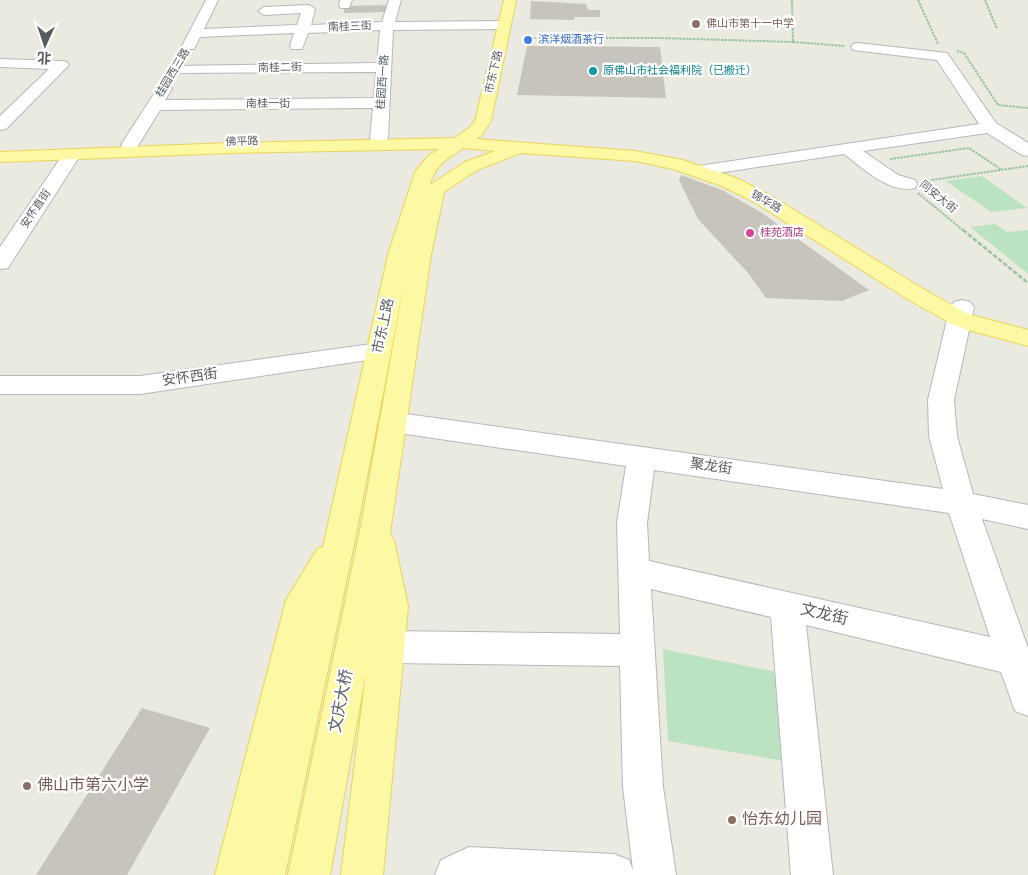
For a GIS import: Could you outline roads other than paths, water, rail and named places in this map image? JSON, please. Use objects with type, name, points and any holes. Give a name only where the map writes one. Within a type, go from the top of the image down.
[{"type":"main road","name":"市东下路","points":[[472,141],[483,121],[510,0]]},
{"type":"main road","name":"市东下路","points":[[472,141],[493,128],[520,0]]},
{"type":"main road","name":"佛平路","points":[[0,150],[379,138],[472,141]]},
{"type":"main road","name":"佛平路","points":[[0,157],[472,141]]},
{"type":"main road","name":"锦华路","points":[[472,141],[635,156],[677,164],[729,182],[761,198],[917,295],[961,313],[1028,330]]},
{"type":"main road","name":"锦华路","points":[[472,141],[634,152],[673,160],[736,180],[813,221],[961,313],[976,325],[1028,338]]},
{"type":"main road","name":"市东上路","points":[[376,526],[434,160],[472,141]]},
{"type":"main road","points":[[354,145],[398,152],[407,156],[415,161],[430,181],[460,172],[478,163],[512,151],[540,148]]},
{"type":"main road","name":"市东上路","points":[[341,535],[399,255],[430,181]]},
{"type":"main road","points":[[362,875],[391,606],[376,526]]},
{"type":"main road","name":"文庆大桥","points":[[309,875],[376,526]]},
{"type":"main road","points":[[236,875],[303,600],[341,535]]},
{"type":"main road","points":[[264,875],[341,535]]},
{"type":"street","name":"桂园西三路","points":[[130,145],[176,70],[212,0]]},
{"type":"street","name":"桂园西一路","points":[[379,138],[387,26],[396,0]]},
{"type":"street","points":[[264,11],[309,9],[278,104]]},
{"type":"street","name":"南桂三街","points":[[196,33],[387,26],[504,25]]},
{"type":"street","points":[[858,47],[942,56],[990,127],[1028,151]]},
{"type":"street","points":[[0,63],[62,64],[0,125]]},
{"type":"street","name":"南桂二街","points":[[176,70],[384,67]]},
{"type":"street","name":"南桂一街","points":[[153,105],[382,104]]},
{"type":"street","points":[[706,170],[990,127]]},
{"type":"street","points":[[847,148],[891,179],[908,184]]},
{"type":"street","name":"安怀直街","points":[[0,263],[72,154]]},
{"type":"street","points":[[961,313],[941,400],[942,436],[961,503],[1028,699]]},
{"type":"street","name":"安怀西街","points":[[0,385],[140,385],[379,351]]},
{"type":"street","name":"聚龙街","points":[[392,422],[961,503],[1028,517]]},
{"type":"street","points":[[642,457],[632,523],[643,787],[655,875]]},
{"type":"street","name":"文龙街","points":[[634,571],[1015,659]]},
{"type":"street","points":[[787,607],[812,875]]},
{"type":"street","points":[[388,647],[637,650]]},
{"type":"street","points":[[456,875],[469,868],[614,875]]},
{"type":"place","name":"佛山市第十一中学","points":[[696,24]]},
{"type":"place","name":"滨洋烟酒茶行","points":[[528,40]]},
{"type":"place","name":"原佛山市社会福利院（已搬迁）","points":[[593,71]]},
{"type":"place","name":"桂苑酒店","points":[[750,233]]},
{"type":"place","name":"佛山市第六小学","points":[[27,786]]},
{"type":"place","name":"怡东幼儿园","points":[[732,820]]}]
